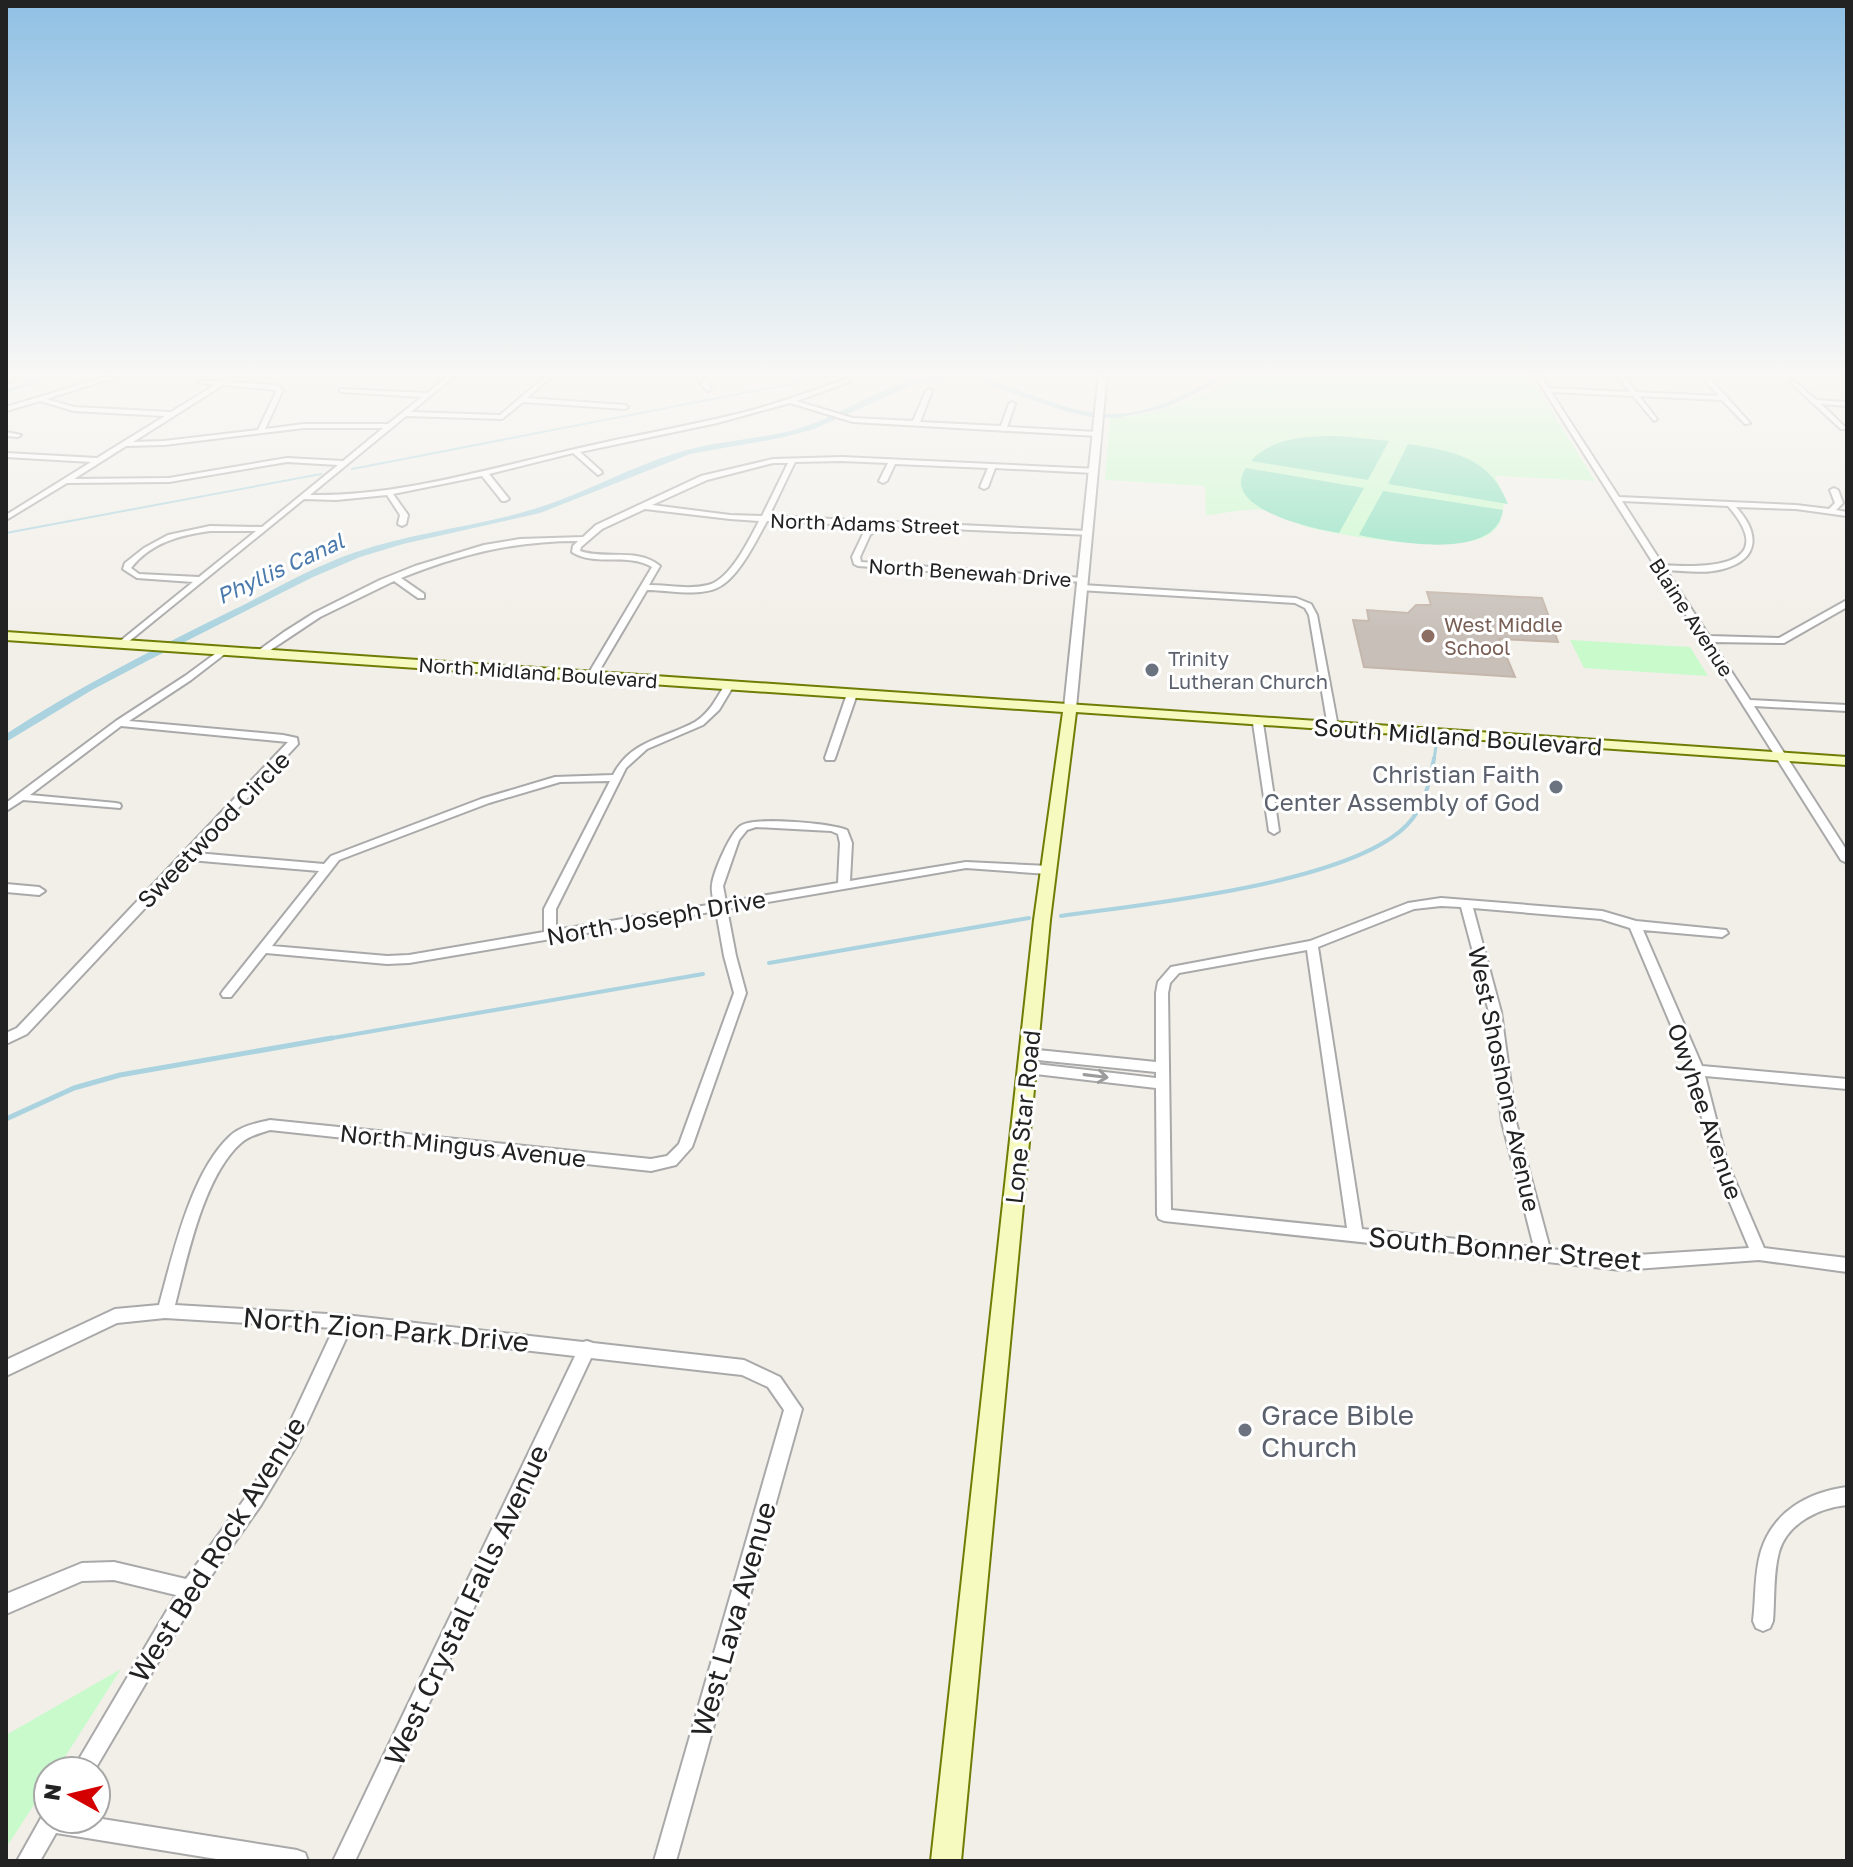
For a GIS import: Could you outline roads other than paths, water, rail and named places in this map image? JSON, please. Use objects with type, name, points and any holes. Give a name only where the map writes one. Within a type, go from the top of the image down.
[{"type":"main road","name":"North Midland Boulevard","points":[[6,636],[1070,708]]},
{"type":"main road","name":"South Midland Boulevard","points":[[1070,708],[1847,761]]},
{"type":"main road","name":"Lone Star Road","points":[[946,1861],[1048,870],[1070,708]]},
{"type":"street","points":[[6,518],[99,460]]},
{"type":"street","points":[[65,481],[169,480],[286,460]]},
{"type":"street","points":[[289,460],[345,463]]},
{"type":"street","points":[[122,644],[349,460]]},
{"type":"street","points":[[303,497],[345,499],[535,460]]},
{"type":"street","points":[[585,460],[598,473]]},
{"type":"street","points":[[592,676],[655,573],[656,566],[653,562],[583,555],[576,552],[582,539],[599,527],[704,478],[744,466],[792,460]]},
{"type":"street","points":[[646,587],[715,586],[737,566],[793,460]]},
{"type":"street","points":[[806,460],[893,461],[1094,471]]},
{"type":"street","name":"Lone Star Road","points":[[1070,708],[1095,460]]},
{"type":"street","name":"Blaine Avenue","points":[[1591,460],[1847,860]]},
{"type":"street","points":[[883,481],[893,461]]},
{"type":"street","points":[[984,487],[992,466]]},
{"type":"street","points":[[483,472],[505,499]]},
{"type":"street","points":[[1831,511],[1839,503],[1834,490]]},
{"type":"street","points":[[388,491],[404,515],[402,524]]},
{"type":"street","points":[[1616,499],[1847,514]]},
{"type":"street","points":[[1660,567],[1704,570],[1736,562],[1750,547],[1752,535],[1741,514],[1731,505]]},
{"type":"street","name":"North Adams Street","points":[[642,506],[763,518],[1087,533]]},
{"type":"street","name":"North Benewah Drive","points":[[879,525],[867,534],[856,557],[858,564],[1082,584]]},
{"type":"street","points":[[201,580],[137,576],[127,569],[157,542],[173,536],[217,528],[264,529]]},
{"type":"street","points":[[260,653],[296,625],[394,577],[517,541],[582,539]]},
{"type":"street","points":[[394,577],[421,596]]},
{"type":"street","points":[[1082,584],[1303,603],[1313,615],[1333,727]]},
{"type":"street","points":[[1706,639],[1781,641],[1847,603]]},
{"type":"street","points":[[6,808],[119,723],[223,651]]},
{"type":"street","points":[[550,935],[550,909],[616,778],[632,755],[643,747],[700,723],[716,708],[729,685]]},
{"type":"street","points":[[830,758],[852,694]]},
{"type":"street","points":[[1747,703],[1847,708]]},
{"type":"street","name":"Sweetwood Circle","points":[[6,1039],[22,1031],[287,752],[293,740],[119,723]]},
{"type":"street","points":[[1258,723],[1274,831]]},
{"type":"street","points":[[227,994],[335,858],[485,801],[559,779],[616,778]]},
{"type":"street","points":[[20,797],[116,806]]},
{"type":"street","points":[[719,905],[717,886],[734,840],[743,828],[755,824],[833,828],[843,832],[846,843],[844,885]]},
{"type":"street","points":[[186,856],[326,868]]},
{"type":"street","name":"North Joseph Drive","points":[[263,949],[387,960],[409,959],[966,865],[1048,870]]},
{"type":"street","points":[[6,888],[39,891]]},
{"type":"street","points":[[1028,1061],[1164,1076],[1162,993],[1164,982],[1175,970],[1312,945],[1412,906],[1441,902],[1602,915],[1635,925],[1722,933]]},
{"type":"street","name":"West Shoshone Avenue","points":[[1466,904],[1495,1012],[1509,1122],[1544,1255]]},
{"type":"street","name":"North Mingus Avenue","points":[[165,1311],[206,1181],[235,1139],[255,1128],[270,1125],[651,1165],[671,1161],[685,1147],[740,993],[719,905]]},
{"type":"street","name":"Owyhee Avenue","points":[[1635,925],[1697,1070],[1720,1162],[1759,1254]]},
{"type":"street","points":[[1312,945],[1355,1234]]},
{"type":"street","points":[[1697,1070],[1847,1084]]},
{"type":"street","name":"South Bonner Street","points":[[1164,1076],[1164,1215],[1621,1263],[1759,1254],[1847,1265]]},
{"type":"street","name":"North Zion Park Drive","points":[[6,1368],[115,1316],[165,1311],[345,1322],[587,1348],[744,1368],[774,1382]]},
{"type":"street","name":"West Bed Rock Avenue","points":[[91,1755],[190,1589],[255,1499],[291,1439],[345,1322]]},
{"type":"street","name":"West Crystal Falls Avenue","points":[[344,1861],[587,1348]]},
{"type":"street","name":"West Lava Avenue","points":[[665,1861],[793,1409],[774,1382]]},
{"type":"street","points":[[1763,1621],[1771,1549],[1784,1528],[1791,1518],[1827,1497],[1847,1496]]},
{"type":"street","points":[[6,1604],[82,1572],[114,1571],[190,1589]]},
{"type":"street","points":[[112,1831],[297,1861]]},
{"type":"street","points":[[28,1861],[44,1835]]},
{"type":"waterway","points":[[352,469],[398,460]]},
{"type":"waterway","name":"Phyllis Canal","points":[[6,739],[117,672],[341,561],[402,542],[537,511],[663,460]]},
{"type":"waterway","points":[[6,533],[321,474]]},
{"type":"waterway","points":[[1434,760],[1436,746]]},
{"type":"waterway","points":[[1061,916],[1244,888],[1294,877],[1340,862],[1379,845],[1407,825],[1422,802],[1434,758]]},
{"type":"waterway","points":[[769,963],[1029,918]]},
{"type":"waterway","points":[[321,1040],[703,974]]},
{"type":"waterway","points":[[6,1119],[74,1088],[120,1075],[332,1038]]},
{"type":"place","name":"West Middle School","points":[[1428,636]]},
{"type":"place","name":"Trinity Lutheran Church","points":[[1152,670]]},
{"type":"place","name":"Christian Faith Center Assembly of God","points":[[1556,787]]},
{"type":"place","name":"Grace Bible Church","points":[[1245,1430]]}]
